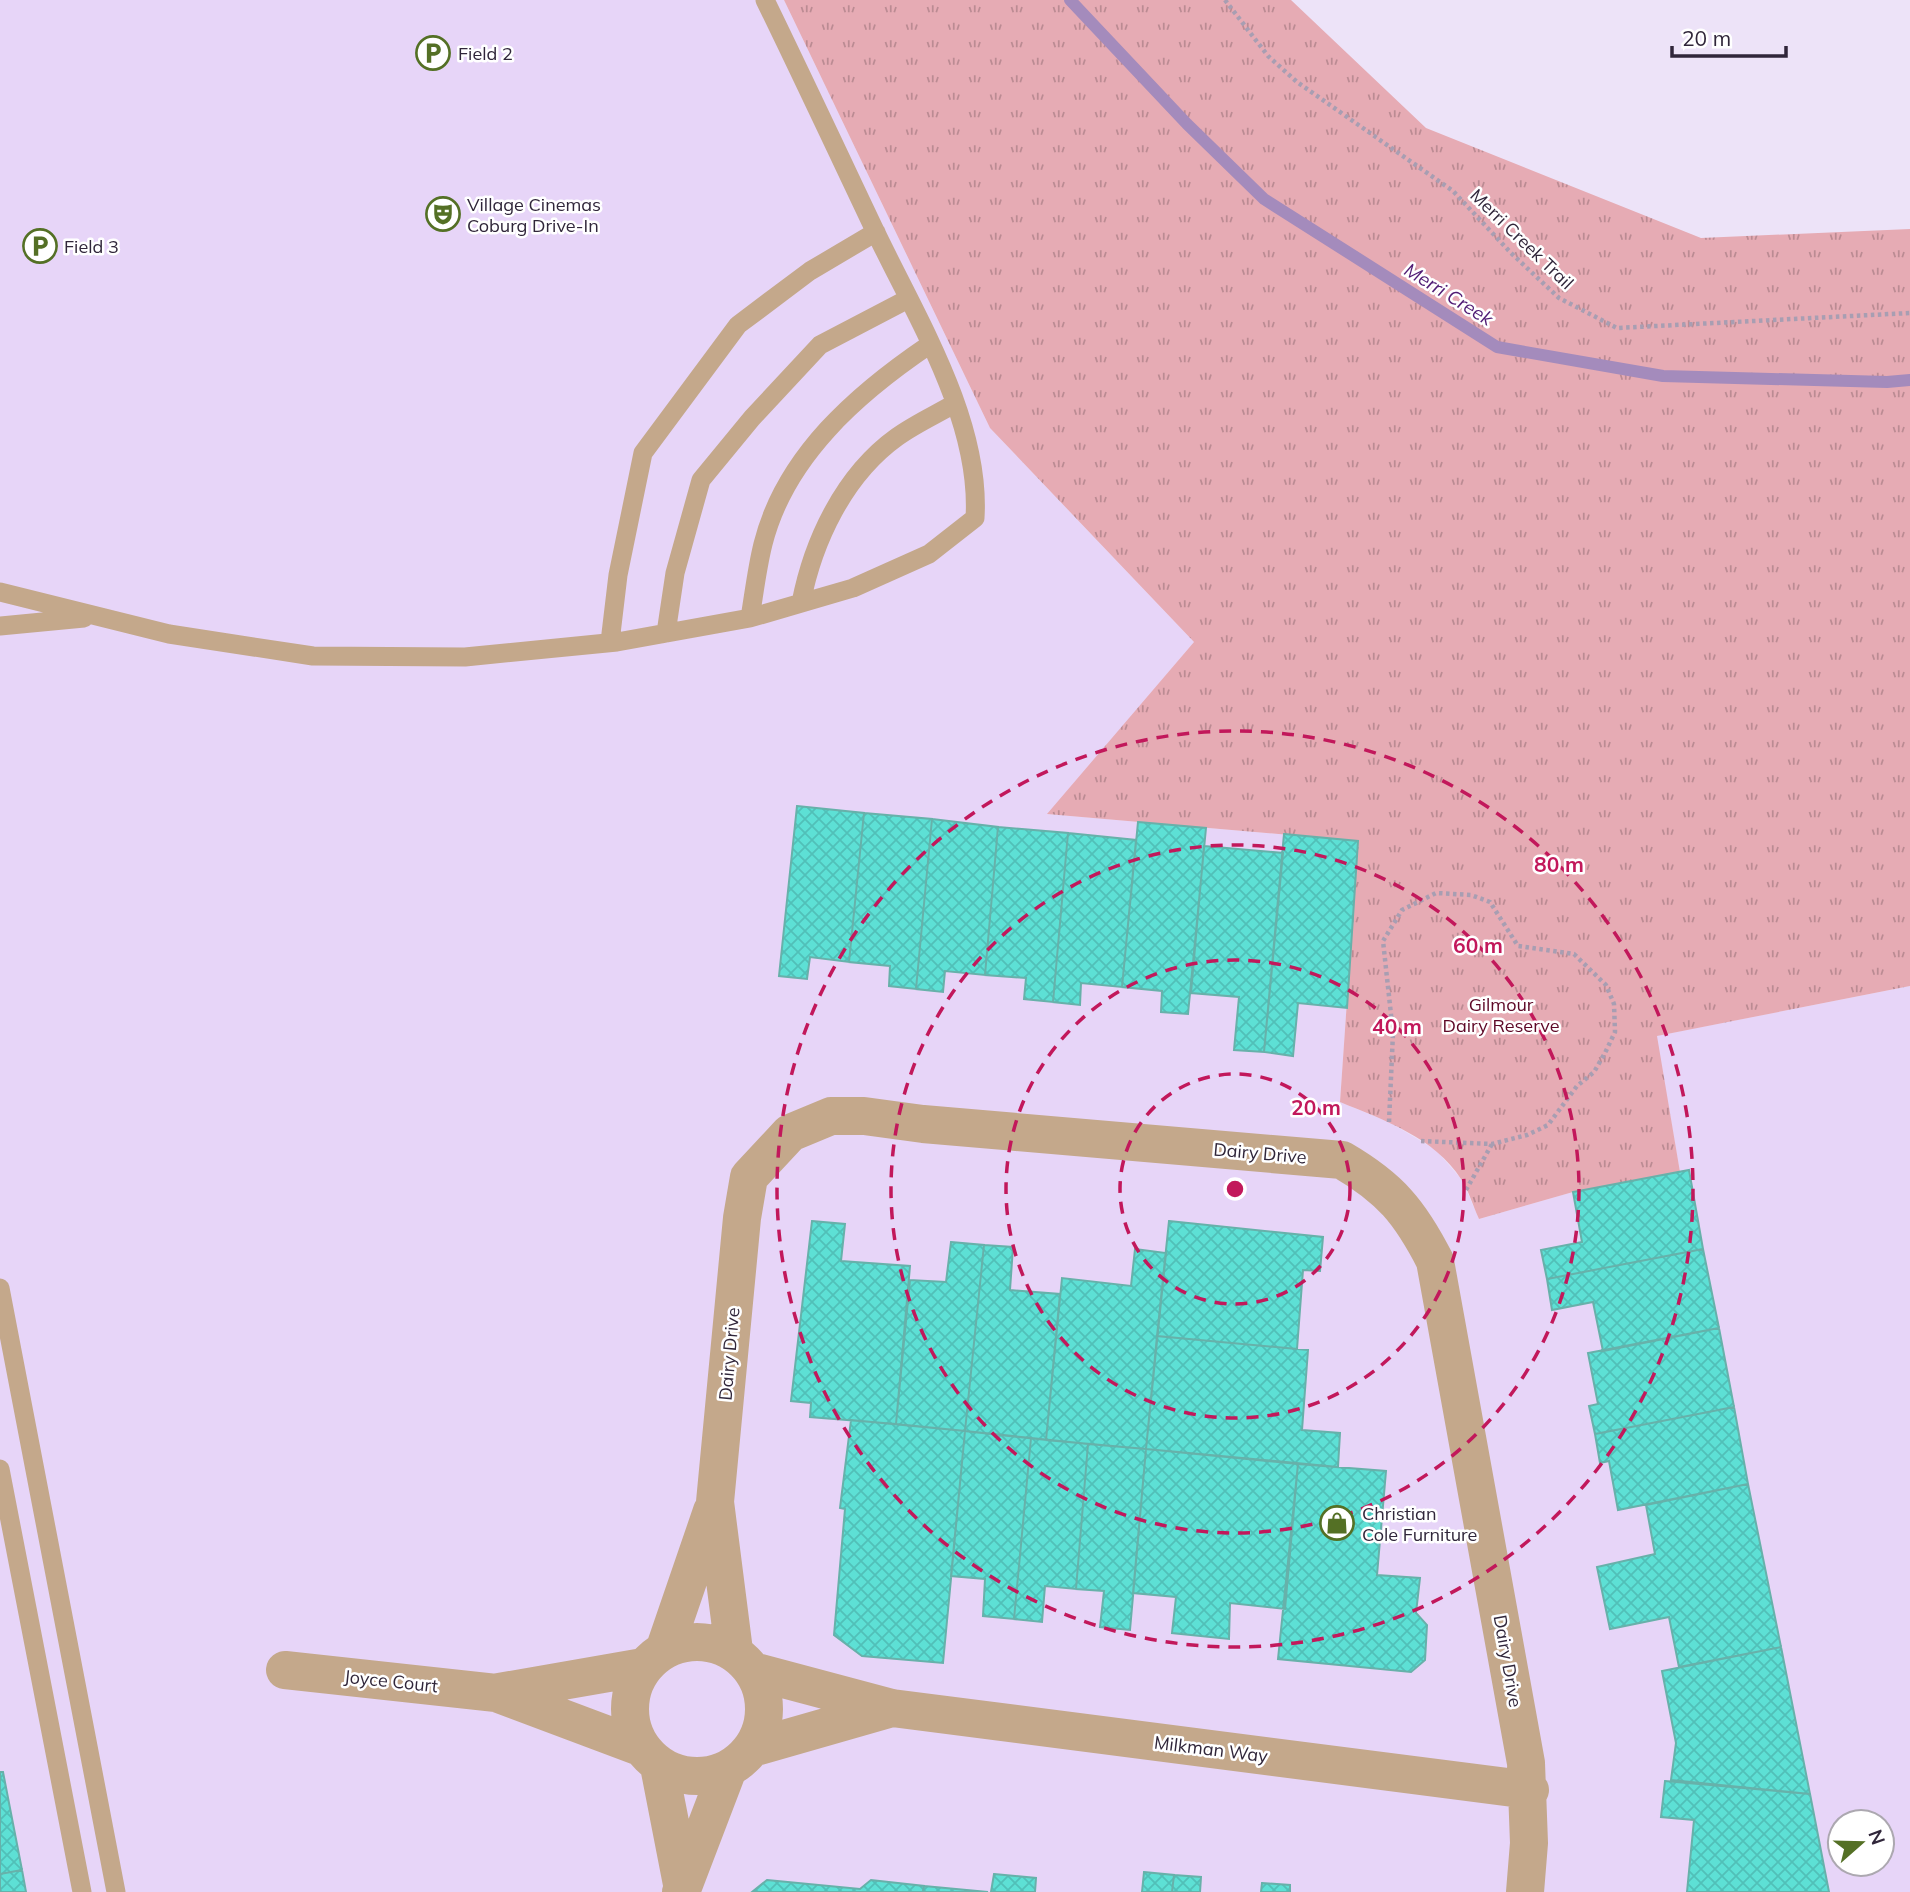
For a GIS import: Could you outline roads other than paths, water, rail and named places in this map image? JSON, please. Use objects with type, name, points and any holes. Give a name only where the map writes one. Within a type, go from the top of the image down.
[{"type":"street","name":"Dairy Drive","points":[[743,1661],[715,1503],[742,1218],[749,1177],[790,1133],[831,1116],[864,1116],[923,1124],[1342,1160],[1375,1178],[1397,1199],[1417,1226],[1434,1261],[1530,1790],[1525,1892]]},
{"type":"street","name":"Dairy Drive","points":[[654,1657],[715,1503]]},
{"type":"street","points":[[699,1640],[743,1661],[765,1710],[681,1888],[650,1756],[629,1706],[654,1657],[699,1640]]},
{"type":"street","name":"Joyce Court","points":[[496,1693],[654,1657]]},
{"type":"street","name":"Milkman Way","points":[[743,1661],[892,1708],[1530,1790]]},
{"type":"street","name":"Joyce Court","points":[[285,1670],[496,1693],[650,1756]]},
{"type":"street","name":"Milkman Way","points":[[740,1759],[892,1708]]},
{"type":"street","points":[[650,1756],[693,1777],[740,1759]]},
{"type":"lane","points":[[0,592],[169,634],[313,656],[465,657],[610,642],[750,618],[853,588],[929,554],[975,518],[977,490],[970,450],[929,345],[765,0]]},
{"type":"lane","points":[[610,642],[618,575],[643,453],[738,324],[810,271],[876,232]]},
{"type":"lane","points":[[666,633],[675,573],[701,480],[752,418],[820,345],[908,299]]},
{"type":"lane","points":[[750,618],[763,542],[782,493],[808,453],[845,411],[892,370],[929,345]]},
{"type":"lane","points":[[801,603],[808,568],[828,518],[864,470],[896,437],[954,404]]},
{"type":"lane","points":[[0,626],[99,616]]},
{"type":"lane","points":[[0,1288],[117,1892]]},
{"type":"lane","points":[[0,1469],[82,1892]]},
{"type":"waterway","name":"Merri Creek","points":[[1070,0],[1187,124],[1264,199],[1497,347],[1663,376],[1887,382],[1910,380]]},
{"type":"place","name":"Field 2","points":[[433,53]]},
{"type":"place","name":"Village Cinemas Coburg Drive-In","points":[[443,214]]},
{"type":"place","name":"Field 3","points":[[40,246]]},
{"type":"place","name":"Christian Cole Furniture","points":[[1337,1523]]},
{"type":"park label","name":"Gilmour Dairy Reserve","points":[[1501,1014]]}]
